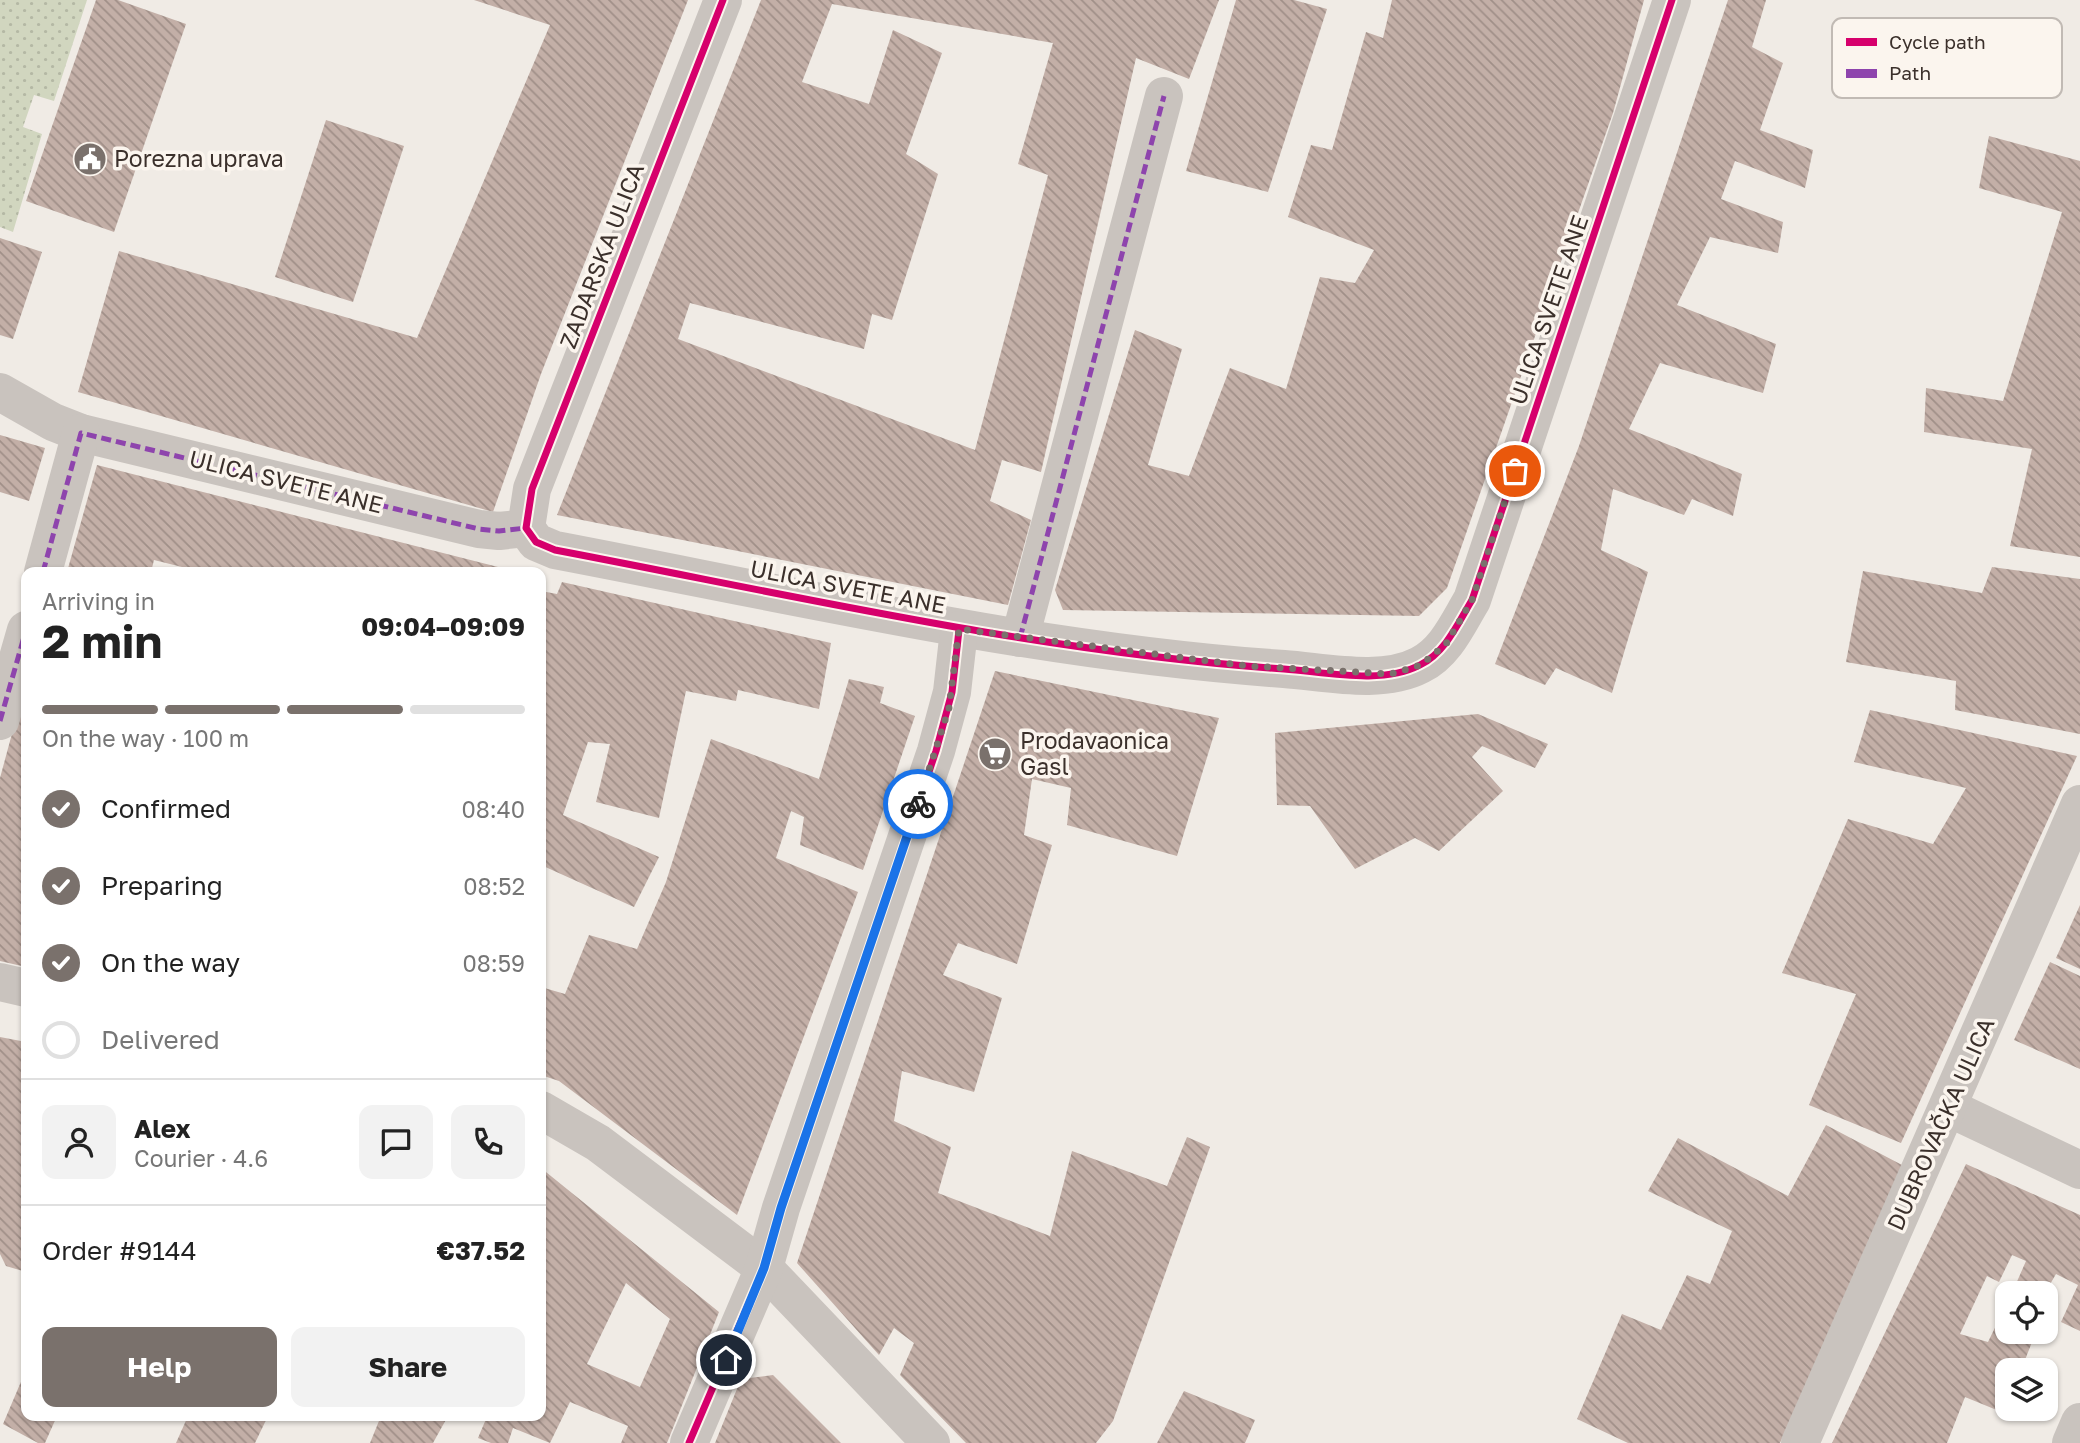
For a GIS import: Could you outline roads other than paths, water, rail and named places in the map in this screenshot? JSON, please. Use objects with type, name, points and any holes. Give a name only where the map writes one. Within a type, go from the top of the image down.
[{"type":"street","name":"ZADARSKA ULICA","points":[[526,528],[532,489],[723,0]]},
{"type":"street","name":"ULICA SVETE ANE","points":[[0,392],[53,422],[81,433],[479,529],[499,531],[526,528],[536,542],[555,550],[959,629],[1248,666],[1353,674],[1391,674],[1421,665],[1446,644],[1472,600],[1672,0]]},
{"type":"street","points":[[1020,638],[1164,96]]},
{"type":"street","points":[[44,567],[81,433]]},
{"type":"street","points":[[689,1443],[764,1268],[781,1208],[945,723],[954,678],[959,629]]},
{"type":"street","points":[[0,721],[21,648]]},
{"type":"street","name":"DUBROVAČKA ULICA","points":[[1800,1443],[2080,804]]},
{"type":"street","points":[[0,982],[21,987]]},
{"type":"street","points":[[1949,1108],[2080,1170]]},
{"type":"street","points":[[546,1113],[598,1143],[764,1268],[931,1443]]},
{"type":"street","points":[[2071,1443],[2080,1422]]},
{"type":"place","name":"Porezna uprava","points":[[90,159]]},
{"type":"place","name":"Prodavaonica Gasl","points":[[995,754]]}]
